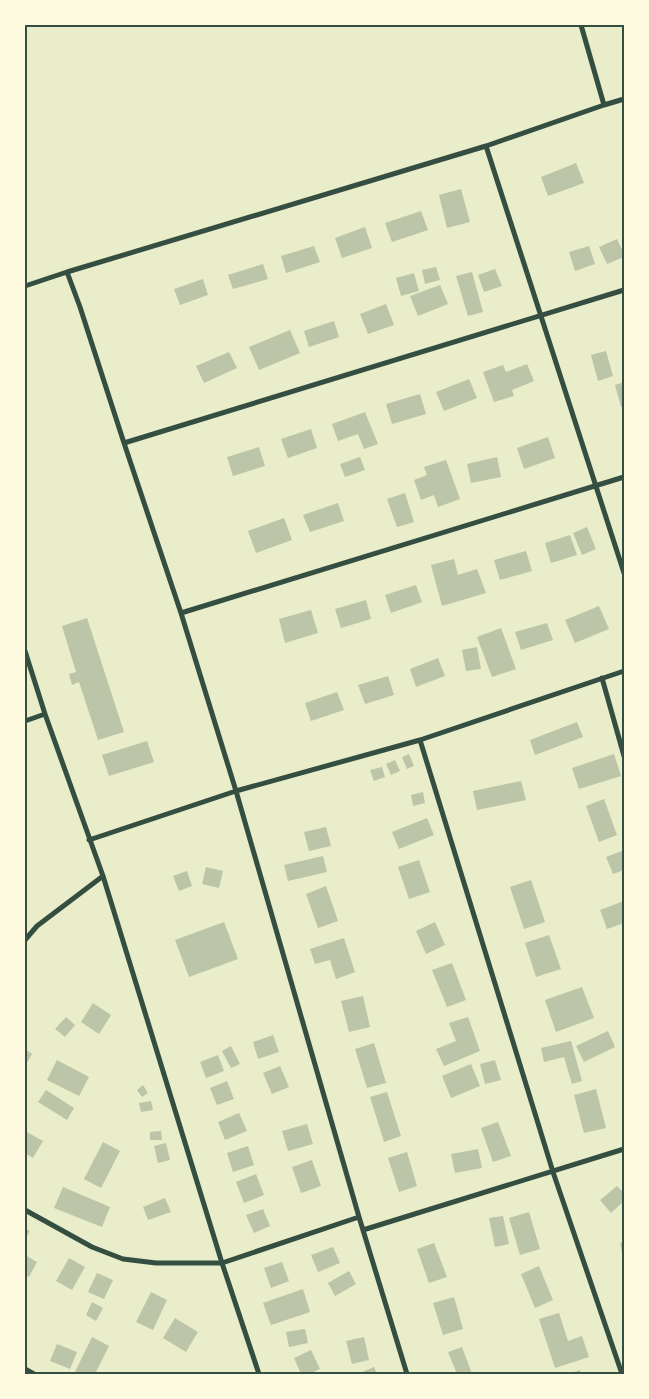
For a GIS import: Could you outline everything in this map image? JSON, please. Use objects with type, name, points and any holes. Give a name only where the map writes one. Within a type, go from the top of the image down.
[{"type":"street","points":[[581,25],[604,104]]},
{"type":"street","points":[[25,286],[486,146],[604,104],[624,99]]},
{"type":"street","points":[[486,146],[624,573]]},
{"type":"street","points":[[67,272],[181,612],[236,791],[359,1217],[407,1374]]},
{"type":"street","points":[[124,444],[624,290]]},
{"type":"street","points":[[181,612],[624,477]]},
{"type":"street","points":[[25,651],[45,714],[103,876],[222,1263],[259,1374]]},
{"type":"street","points":[[89,840],[236,791],[420,740],[624,671]]},
{"type":"street","points":[[602,678],[624,756]]},
{"type":"street","points":[[25,721],[45,714]]},
{"type":"street","points":[[420,740],[553,1172],[622,1374]]},
{"type":"street","points":[[25,940],[37,926],[103,876]]},
{"type":"street","points":[[363,1230],[624,1149]]},
{"type":"street","points":[[25,1210],[92,1247],[124,1259],[156,1263],[222,1263],[359,1217]]},
{"type":"street","points":[[25,1369],[34,1374]]},
{"type":"building","points":[[576,163],[584,183],[548,196],[541,177]]},
{"type":"building","points":[[461,189],[470,222],[447,228],[439,195]]},
{"type":"building","points":[[421,211],[428,230],[392,242],[385,223]]},
{"type":"building","points":[[365,227],[372,248],[342,258],[335,238]]},
{"type":"building","points":[[617,239],[624,257],[607,264],[599,247]]},
{"type":"building","points":[[314,246],[320,262],[286,273],[281,256]]},
{"type":"building","points":[[589,246],[595,264],[575,271],[569,252]]},
{"type":"building","points":[[263,264],[268,279],[233,289],[228,275]]},
{"type":"building","points":[[436,267],[440,280],[425,284],[422,270]]},
{"type":"building","points":[[495,269],[502,286],[484,292],[478,275]]},
{"type":"building","points":[[472,272],[483,312],[468,316],[456,276]]},
{"type":"building","points":[[414,273],[419,291],[401,296],[396,278]]},
{"type":"building","points":[[203,279],[208,295],[180,305],[174,289]]},
{"type":"building","points":[[440,285],[448,304],[418,316],[410,296]]},
{"type":"building","points":[[386,304],[394,325],[368,334],[360,314]]},
{"type":"building","points":[[334,321],[339,337],[309,347],[304,331]]},
{"type":"building","points":[[290,330],[300,353],[259,370],[249,347]]},
{"type":"building","points":[[606,351],[613,376],[598,381],[591,355]]},
{"type":"building","points":[[229,352],[237,368],[204,383],[196,366]]},
{"type":"building","points":[[527,364],[534,381],[512,390],[514,396],[494,402],[483,372],[503,365],[506,372]]},
{"type":"building","points":[[469,379],[477,398],[444,411],[436,392]]},
{"type":"building","points":[[624,382],[624,406],[621,407],[615,385]]},
{"type":"building","points":[[420,394],[426,414],[392,424],[386,404]]},
{"type":"building","points":[[365,412],[378,444],[364,449],[358,434],[338,441],[332,424]]},
{"type":"building","points":[[311,429],[317,448],[288,458],[281,439]]},
{"type":"building","points":[[548,437],[555,458],[524,469],[517,448]]},
{"type":"building","points":[[259,447],[265,466],[233,476],[227,457]]},
{"type":"building","points":[[360,457],[365,470],[345,477],[340,464]]},
{"type":"building","points":[[497,457],[501,477],[471,483],[467,464]]},
{"type":"building","points":[[446,460],[460,499],[438,507],[434,495],[421,500],[414,480],[427,475],[424,467]]},
{"type":"building","points":[[405,493],[414,522],[397,527],[387,499]]},
{"type":"building","points":[[338,503],[344,521],[310,532],[303,515]]},
{"type":"building","points":[[284,518],[292,540],[256,553],[248,531]]},
{"type":"building","points":[[587,527],[596,549],[582,555],[573,533]]},
{"type":"building","points":[[570,535],[577,555],[551,563],[545,543]]},
{"type":"building","points":[[526,551],[532,571],[500,580],[494,560]]},
{"type":"building","points":[[454,559],[458,575],[477,569],[486,593],[442,606],[431,565]]},
{"type":"building","points":[[416,585],[422,602],[391,613],[385,595]]},
{"type":"building","points":[[366,600],[371,619],[341,628],[335,609]]},
{"type":"building","points":[[599,606],[609,629],[575,643],[565,620]]},
{"type":"building","points":[[311,610],[318,633],[285,643],[279,619]]},
{"type":"building","points":[[87,618],[124,732],[98,740],[79,682],[72,685],[69,674],[76,672],[62,626]]},
{"type":"building","points":[[547,623],[553,640],[521,650],[515,632]]},
{"type":"building","points":[[501,628],[516,669],[492,677],[477,637]]},
{"type":"building","points":[[477,647],[481,669],[466,671],[462,650]]},
{"type":"building","points":[[438,658],[445,676],[416,687],[410,669]]},
{"type":"building","points":[[388,676],[394,695],[365,704],[358,685]]},
{"type":"building","points":[[337,692],[344,710],[311,721],[305,703]]},
{"type":"building","points":[[577,722],[583,737],[535,755],[530,740]]},
{"type":"building","points":[[147,741],[154,762],[109,776],[102,755]]},
{"type":"building","points":[[409,754],[414,766],[407,769],[402,757]]},
{"type":"building","points":[[614,754],[621,776],[579,789],[572,768]]},
{"type":"building","points":[[395,760],[400,771],[391,775],[386,764]]},
{"type":"building","points":[[382,767],[385,777],[374,781],[370,770]]},
{"type":"building","points":[[521,781],[526,800],[477,810],[473,791]]},
{"type":"building","points":[[423,792],[425,803],[413,806],[411,795]]},
{"type":"building","points":[[604,799],[617,835],[599,842],[586,806]]},
{"type":"building","points":[[427,818],[434,835],[399,849],[392,832]]},
{"type":"building","points":[[326,827],[331,846],[309,851],[304,832]]},
{"type":"building","points":[[622,851],[624,855],[624,870],[613,874],[606,857]]},
{"type":"building","points":[[323,856],[327,872],[288,881],[284,865]]},
{"type":"building","points":[[419,860],[430,892],[409,899],[398,867]]},
{"type":"building","points":[[206,867],[223,871],[219,888],[202,884]]},
{"type":"building","points":[[187,871],[192,886],[179,891],[173,876]]},
{"type":"building","points":[[531,880],[545,922],[524,929],[510,887]]},
{"type":"building","points":[[326,886],[338,921],[318,928],[306,894]]},
{"type":"building","points":[[624,901],[624,923],[607,929],[600,910]]},
{"type":"building","points":[[224,922],[238,959],[189,977],[175,940]]},
{"type":"building","points":[[435,922],[445,945],[426,954],[416,931]]},
{"type":"building","points":[[549,935],[561,969],[536,977],[525,943]]},
{"type":"building","points":[[344,938],[355,972],[336,979],[330,960],[315,964],[310,949]]},
{"type":"building","points":[[452,963],[466,1000],[447,1007],[432,970]]},
{"type":"building","points":[[582,987],[594,1018],[556,1032],[545,1000]]},
{"type":"building","points":[[363,996],[370,1027],[349,1032],[341,1001]]},
{"type":"building","points":[[93,1003],[111,1015],[99,1034],[81,1022]]},
{"type":"building","points":[[66,1017],[75,1025],[65,1037],[55,1029]]},
{"type":"building","points":[[468,1017],[480,1051],[444,1066],[436,1049],[456,1041],[449,1023]]},
{"type":"building","points":[[608,1031],[615,1047],[584,1062],[576,1046]]},
{"type":"building","points":[[273,1035],[279,1052],[258,1059],[253,1042]]},
{"type":"building","points":[[571,1041],[582,1081],[572,1084],[564,1057],[544,1062],[541,1048]]},
{"type":"building","points":[[374,1043],[386,1083],[367,1088],[355,1049]]},
{"type":"building","points":[[231,1046],[240,1064],[231,1068],[222,1051]]},
{"type":"building","points":[[25,1049],[32,1054],[25,1066]]},
{"type":"building","points":[[218,1055],[224,1071],[206,1078],[200,1062]]},
{"type":"building","points":[[57,1060],[89,1077],[79,1096],[47,1080]]},
{"type":"building","points":[[495,1060],[501,1080],[485,1084],[480,1064]]},
{"type":"building","points":[[471,1064],[480,1086],[451,1098],[442,1076]]},
{"type":"building","points":[[280,1066],[289,1087],[272,1094],[263,1073]]},
{"type":"building","points":[[227,1081],[234,1099],[217,1105],[210,1088]]},
{"type":"building","points":[[143,1085],[148,1093],[142,1097],[137,1090]]},
{"type":"building","points":[[596,1089],[606,1128],[584,1133],[574,1095]]},
{"type":"building","points":[[46,1090],[74,1108],[67,1120],[38,1102]]},
{"type":"building","points":[[387,1092],[401,1136],[384,1142],[370,1097]]},
{"type":"building","points":[[151,1101],[153,1110],[141,1112],[139,1103]]},
{"type":"building","points":[[239,1113],[247,1131],[225,1140],[218,1122]]},
{"type":"building","points":[[498,1122],[511,1156],[493,1162],[481,1128]]},
{"type":"building","points":[[307,1124],[313,1144],[288,1151],[282,1131]]},
{"type":"building","points":[[25,1131],[43,1141],[33,1158],[25,1153]]},
{"type":"building","points":[[161,1131],[162,1140],[150,1140],[150,1132]]},
{"type":"building","points":[[103,1142],[120,1151],[101,1188],[84,1179]]},
{"type":"building","points":[[166,1143],[170,1160],[158,1163],[154,1146]]},
{"type":"building","points":[[248,1146],[254,1165],[233,1172],[227,1153]]},
{"type":"building","points":[[478,1149],[482,1168],[455,1173],[451,1154]]},
{"type":"building","points":[[407,1152],[417,1186],[399,1192],[388,1158]]},
{"type":"building","points":[[312,1160],[321,1186],[301,1193],[292,1167]]},
{"type":"building","points":[[256,1174],[264,1195],[244,1203],[236,1182]]},
{"type":"building","points":[[617,1186],[624,1193],[624,1201],[611,1213],[600,1200]]},
{"type":"building","points":[[63,1187],[110,1207],[102,1227],[54,1208]]},
{"type":"building","points":[[165,1198],[171,1212],[148,1220],[143,1207]]},
{"type":"building","points":[[263,1209],[270,1226],[254,1233],[246,1215]]},
{"type":"building","points":[[529,1212],[540,1249],[520,1255],[509,1218]]},
{"type":"building","points":[[503,1216],[509,1244],[495,1247],[489,1218]]},
{"type":"building","points":[[25,1228],[30,1231],[25,1239]]},
{"type":"building","points":[[624,1242],[624,1257],[623,1257],[620,1243]]},
{"type":"building","points":[[434,1243],[447,1277],[429,1283],[417,1249]]},
{"type":"building","points":[[333,1247],[340,1263],[318,1272],[311,1255]]},
{"type":"building","points":[[25,1255],[37,1262],[29,1277],[25,1275]]},
{"type":"building","points":[[69,1258],[85,1267],[72,1290],[56,1281]]},
{"type":"building","points":[[282,1262],[289,1281],[271,1288],[264,1268]]},
{"type":"building","points":[[539,1266],[553,1300],[535,1308],[521,1274]]},
{"type":"building","points":[[349,1271],[356,1284],[335,1296],[328,1283]]},
{"type":"building","points":[[97,1273],[113,1280],[104,1299],[88,1292]]},
{"type":"building","points":[[303,1289],[310,1312],[271,1325],[263,1303]]},
{"type":"building","points":[[151,1292],[167,1300],[153,1330],[136,1322]]},
{"type":"building","points":[[454,1297],[463,1329],[443,1335],[433,1303]]},
{"type":"building","points":[[92,1302],[103,1308],[96,1321],[86,1315]]},
{"type":"building","points":[[559,1313],[568,1341],[582,1336],[589,1357],[555,1368],[539,1319]]},
{"type":"building","points":[[175,1318],[198,1332],[186,1352],[163,1338]]},
{"type":"building","points":[[305,1329],[308,1343],[289,1347],[286,1332]]},
{"type":"building","points":[[92,1337],[109,1346],[95,1374],[74,1374]]},
{"type":"building","points":[[364,1337],[369,1360],[352,1364],[346,1341]]},
{"type":"building","points":[[57,1344],[77,1352],[70,1369],[50,1361]]},
{"type":"building","points":[[462,1347],[472,1374],[457,1374],[448,1352]]},
{"type":"building","points":[[311,1350],[320,1369],[309,1374],[301,1374],[294,1358]]},
{"type":"building","points":[[374,1367],[377,1374],[357,1374]]},
{"type":"building","points":[[580,1370],[581,1374],[568,1374]]}]
